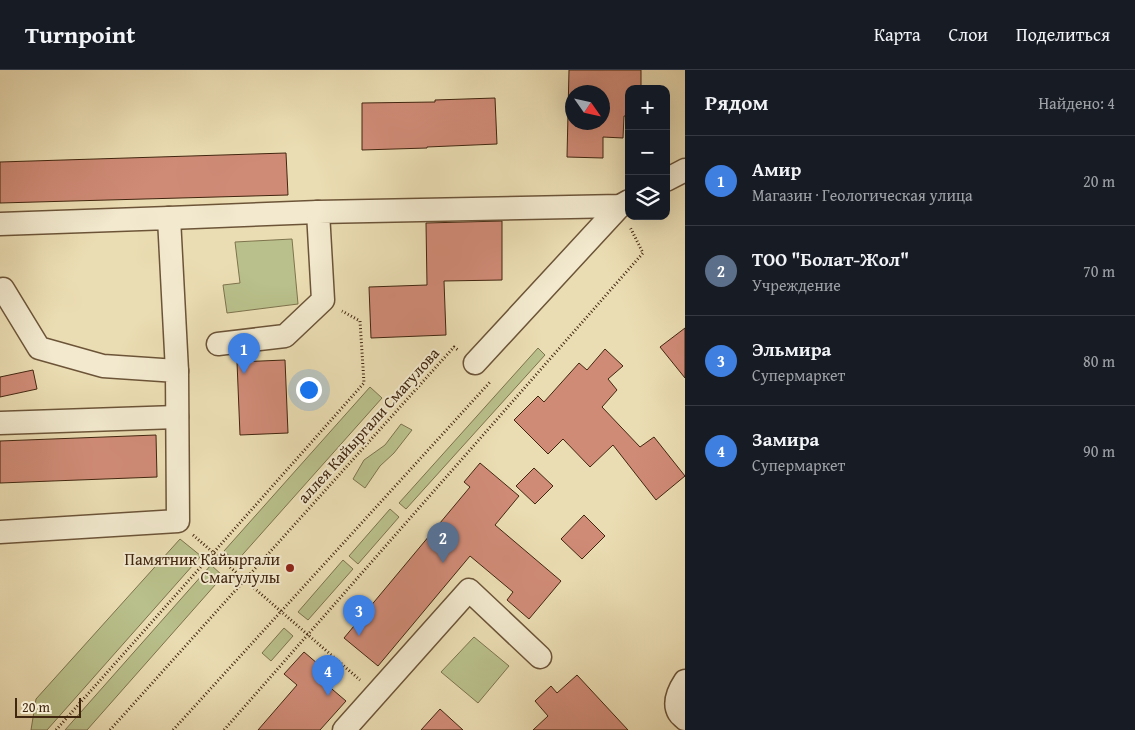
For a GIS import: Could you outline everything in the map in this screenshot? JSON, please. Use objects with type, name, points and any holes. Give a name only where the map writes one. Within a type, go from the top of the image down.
[{"type":"street","points":[[670,178],[685,170]]},
{"type":"street","points":[[0,224],[318,212],[624,204]]},
{"type":"street","points":[[475,363],[624,204]]},
{"type":"street","points":[[218,344],[285,336],[323,300],[318,212]]},
{"type":"street","points":[[0,532],[178,521],[177,371],[169,218]]},
{"type":"street","points":[[4,289],[39,348],[103,366],[177,371]]},
{"type":"street","points":[[0,422],[177,416]]},
{"type":"street","points":[[344,730],[469,590],[540,657]]},
{"type":"street","points":[[685,682],[676,701],[678,713],[685,719]]},
{"type":"path","points":[[224,730],[643,253],[624,204]]},
{"type":"path","points":[[56,730],[364,384],[360,321],[323,300]]},
{"type":"path","name":"аллея Кайыргали Смагулова","points":[[110,730],[454,347],[475,363],[492,380],[173,730]]},
{"type":"path","points":[[178,521],[376,694]]},
{"type":"green space","points":[[292,239],[298,304],[227,313],[223,285],[240,283],[235,242]]},
{"type":"green space","points":[[538,348],[545,355],[406,509],[399,503]]},
{"type":"green space","points":[[370,387],[382,398],[236,562],[224,551]]},
{"type":"green space","points":[[401,424],[412,430],[394,453],[380,466],[365,488],[353,479],[364,460],[385,445]]},
{"type":"green space","points":[[390,509],[399,517],[358,564],[349,556]]},
{"type":"green space","points":[[180,539],[201,556],[47,730],[31,730],[36,699]]},
{"type":"green space","points":[[343,560],[353,569],[308,620],[298,612]]},
{"type":"green space","points":[[211,565],[223,576],[87,730],[65,730]]},
{"type":"green space","points":[[284,628],[293,636],[271,661],[262,653]]},
{"type":"green space","points":[[474,637],[509,666],[478,703],[441,672]]},
{"type":"building","points":[[569,70],[641,70],[641,85],[625,85],[623,138],[603,137],[603,158],[567,157],[568,130],[610,130],[610,85],[569,85]]},
{"type":"building","points":[[495,98],[497,144],[362,150],[362,103],[435,102],[435,100]]},
{"type":"building","points":[[286,153],[288,195],[0,203],[0,162]]},
{"type":"building","points":[[502,221],[502,280],[444,281],[446,335],[371,338],[369,287],[427,285],[426,223]]},
{"type":"building","points":[[685,328],[685,378],[660,347]]},
{"type":"building","points":[[605,349],[623,366],[608,379],[617,390],[602,407],[640,447],[654,437],[685,476],[656,500],[613,445],[590,467],[563,439],[548,454],[514,420],[538,396],[544,402],[579,363],[587,370]]},
{"type":"building","points":[[285,360],[288,433],[240,435],[237,362]]},
{"type":"building","points":[[33,370],[37,389],[0,397],[0,377]]},
{"type":"building","points":[[156,435],[157,477],[0,483],[0,441]]},
{"type":"building","points":[[480,463],[519,496],[495,525],[561,581],[529,619],[507,600],[513,592],[470,556],[378,666],[344,638],[470,487],[464,482]]},
{"type":"building","points":[[534,468],[553,486],[535,504],[516,486]]},
{"type":"building","points":[[584,515],[605,536],[582,559],[561,539]]},
{"type":"building","points":[[304,652],[332,676],[326,684],[346,701],[320,730],[258,730],[297,685],[284,674]]},
{"type":"building","points":[[577,675],[628,730],[533,730],[548,716],[535,701],[551,686],[557,693]]},
{"type":"building","points":[[440,709],[463,730],[421,730]]},
{"type":"place","name":"Амир","points":[[244,374]]},
{"type":"place","name":"ТОО \"Болат-Жол\"","points":[[443,563]]},
{"type":"place","name":"Памятник Кайыргали Смагулулы","points":[[290,568]]},
{"type":"place","name":"Эльмира","points":[[359,636]]},
{"type":"place","name":"Замира","points":[[328,696]]}]
